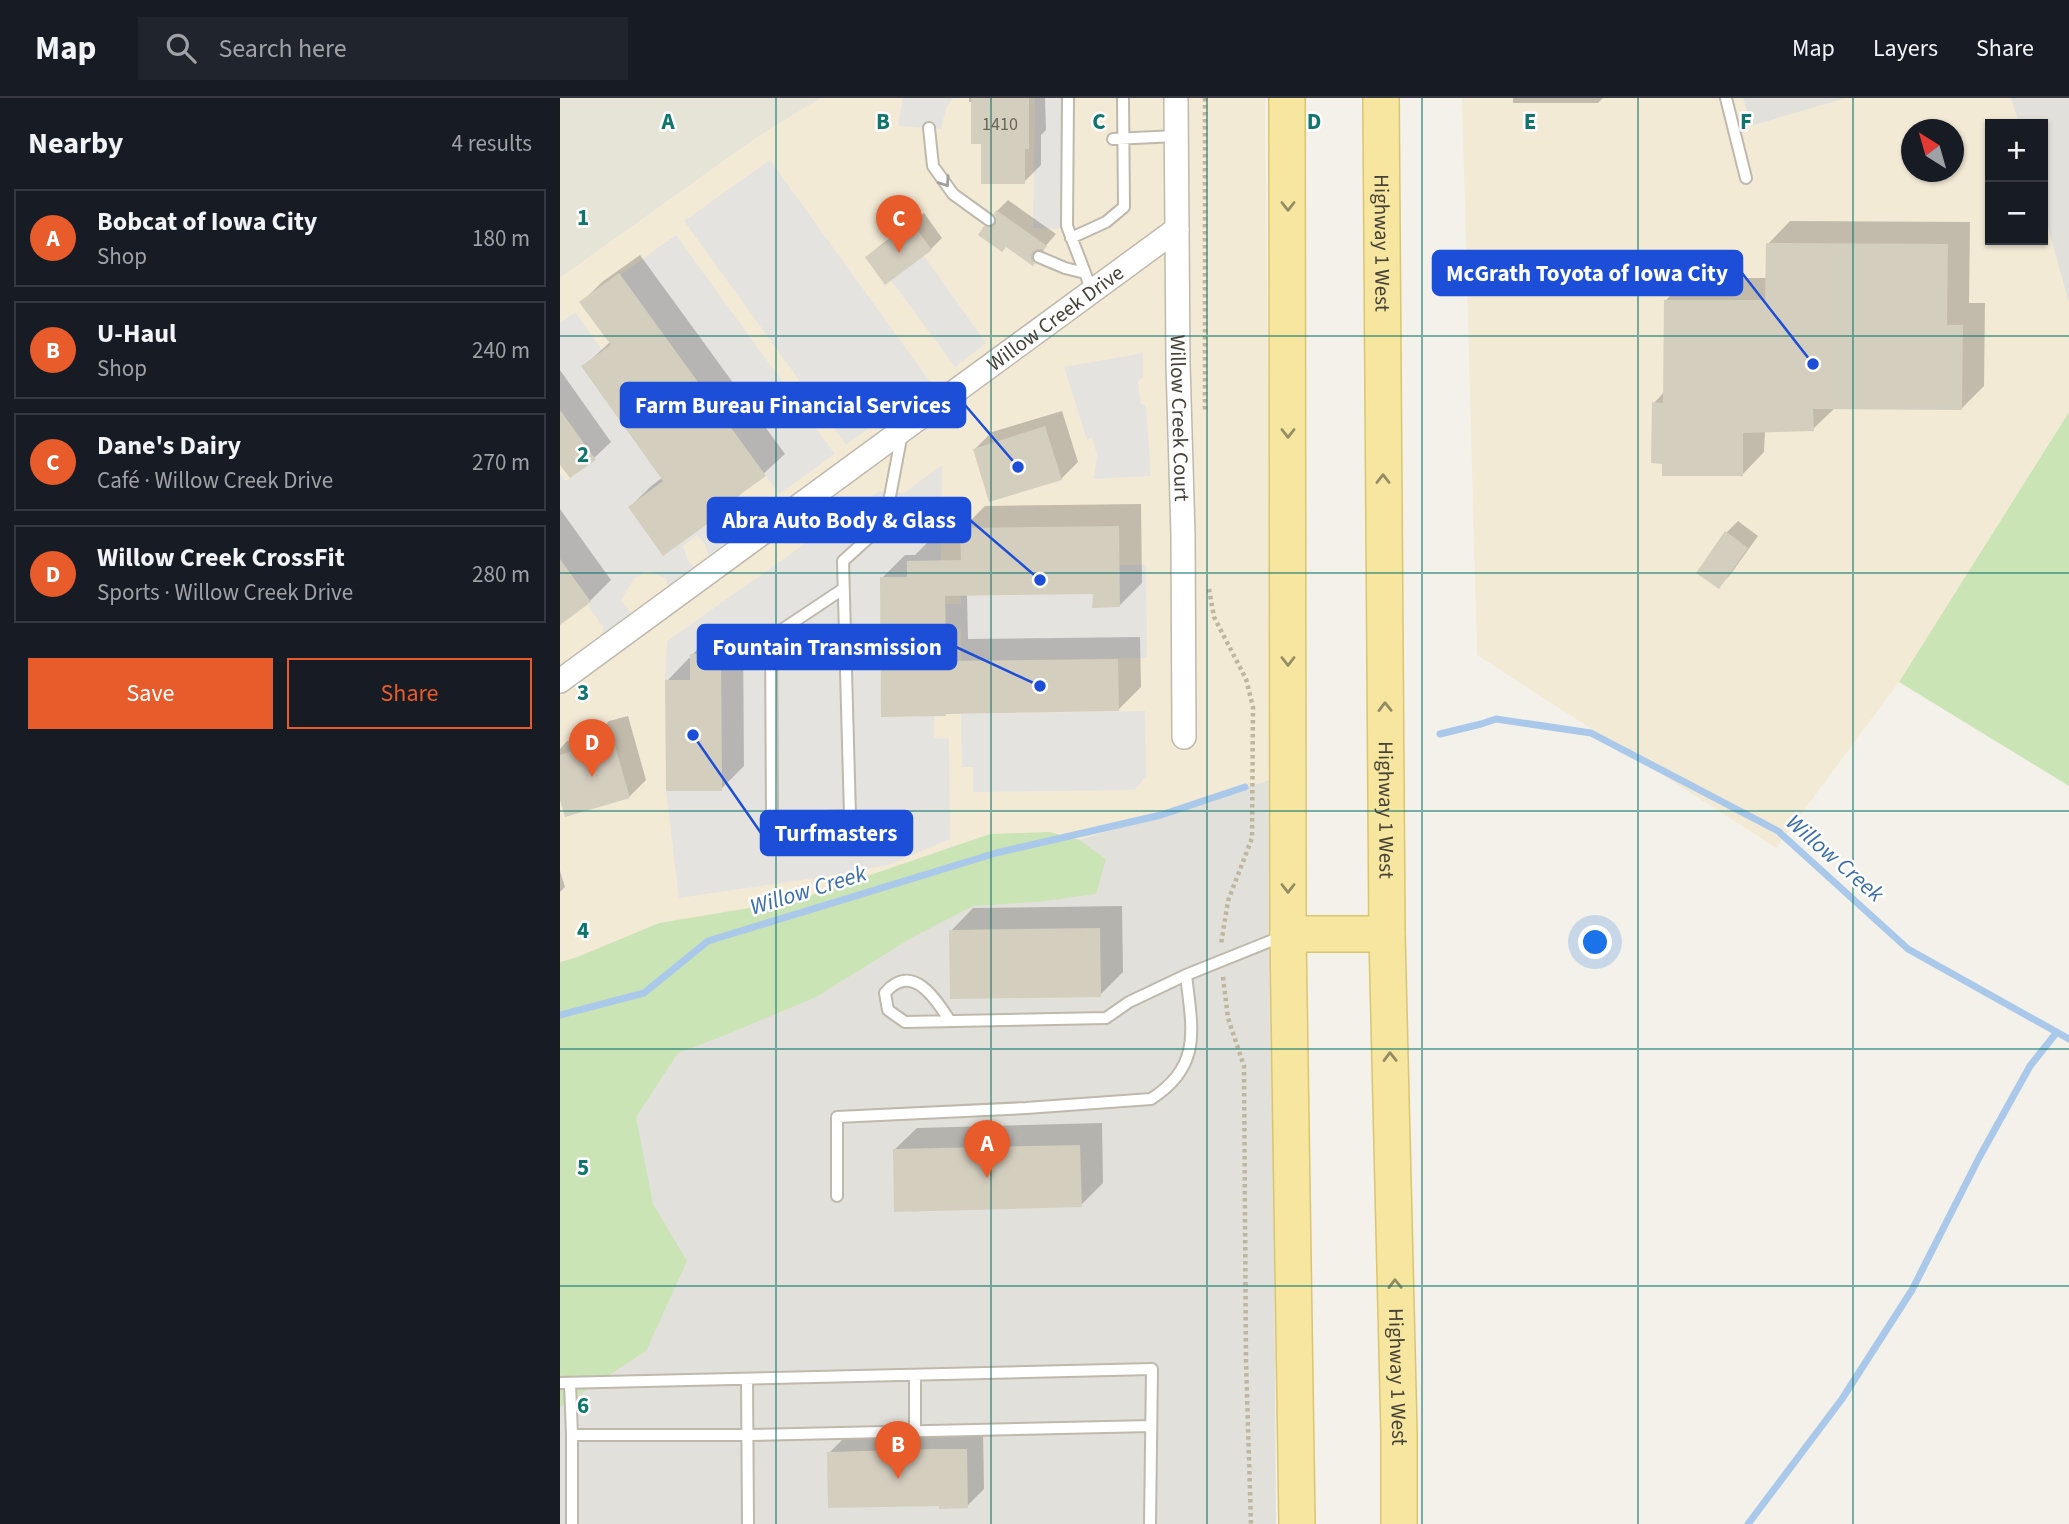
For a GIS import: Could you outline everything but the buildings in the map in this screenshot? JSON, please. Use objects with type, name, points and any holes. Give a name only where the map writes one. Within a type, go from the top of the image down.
[{"type":"main road","points":[[1287,98],[1288,934],[1297,1524]]},
{"type":"main road","name":"Highway 1 West","points":[[1381,98],[1387,934],[1399,1524]]},
{"type":"main road","points":[[1288,934],[1387,934]]},
{"type":"street","name":"Willow Creek Court","points":[[1176,98],[1184,737]]},
{"type":"street","name":"Willow Creek Drive","points":[[560,681],[902,431],[1088,282],[1177,229]]},
{"type":"lane","points":[[1068,98],[1070,140],[1066,217],[1088,282]]},
{"type":"lane","points":[[1071,238],[1106,222],[1124,207],[1119,138],[1124,98]]},
{"type":"lane","points":[[1726,98],[1746,178]]},
{"type":"lane","points":[[929,128],[933,166],[953,194],[989,220]]},
{"type":"lane","points":[[1119,138],[1177,136]]},
{"type":"lane","points":[[1039,257],[1088,282]]},
{"type":"lane","points":[[844,589],[771,637],[772,819],[850,816],[844,589],[843,561],[885,523],[902,431]]},
{"type":"lane","points":[[950,1021],[927,989],[909,981],[893,984],[886,993],[888,1010],[905,1022],[1106,1018],[1129,1002],[1186,975],[1288,934]]},
{"type":"lane","points":[[837,1196],[837,1117],[1151,1099],[1167,1089],[1188,1061],[1192,1035],[1186,975]]},
{"type":"lane","points":[[572,1524],[572,1435],[565,1384],[1152,1369],[1150,1524]]},
{"type":"lane","points":[[915,1375],[915,1431]]},
{"type":"lane","points":[[747,1379],[748,1524]]},
{"type":"lane","points":[[572,1435],[748,1435],[1151,1426]]},
{"type":"path","points":[[1205,98],[1205,415]]},
{"type":"path","points":[[1206,578],[1214,617],[1246,679],[1253,707],[1252,838],[1228,901],[1221,941],[1228,1018],[1244,1066],[1246,1362],[1251,1524]]},
{"type":"shaded area","points":[[560,98],[821,98],[756,138],[560,278]]},
{"type":"shaded area","points":[[821,98],[1265,98],[1272,779],[641,973],[560,989],[560,278],[756,138]]},
{"type":"shaded area","points":[[903,98],[953,98],[946,109],[941,129],[898,126]]},
{"type":"shaded area","points":[[1035,98],[1068,98],[1067,226],[1056,229],[1033,228]]},
{"type":"shaded area","points":[[1462,98],[1743,98],[1751,126],[1846,98],[2011,98],[2017,119],[1985,119],[1985,245],[2048,245],[2048,228],[2069,303],[2069,412],[1899,682],[1776,848],[1477,655]]},
{"type":"shaded area","points":[[1743,98],[1846,98],[1751,126]]},
{"type":"shaded area","points":[[2011,98],[2069,98],[2069,303],[2048,228],[2048,119],[2017,119]]},
{"type":"shaded area","points":[[770,160],[931,383],[846,445],[684,221]]},
{"type":"shaded area","points":[[676,235],[835,454],[779,494],[620,275]]},
{"type":"shaded area","points":[[924,256],[986,343],[955,367],[891,280]]},
{"type":"shaded area","points":[[575,312],[603,351],[672,475],[628,507],[663,556],[720,515],[722,518],[719,521],[725,531],[737,538],[709,558],[705,544],[697,535],[683,546],[688,561],[695,568],[668,588],[666,578],[646,571],[634,579],[621,600],[632,614],[602,636],[603,627],[588,605],[591,602],[560,559],[560,474],[566,481],[595,460],[560,410],[560,323]]},
{"type":"shaded area","points":[[1143,353],[1143,378],[1138,381],[1141,404],[1146,405],[1151,476],[1094,479],[1097,454],[1092,438],[1087,440],[1064,367]]},
{"type":"shaded area","points":[[942,465],[941,561],[907,561],[907,577],[881,577],[882,717],[934,716],[934,737],[949,738],[950,839],[888,865],[679,898],[666,791],[722,790],[721,654],[690,654],[690,680],[665,680],[667,641],[880,491],[904,493]]},
{"type":"shaded area","points":[[1119,565],[1146,565],[1147,658],[961,661],[961,629],[946,629],[946,604],[961,604],[961,596],[1093,594],[1093,607],[1119,607]]},
{"type":"shaded area","points":[[1145,711],[1146,776],[1135,790],[973,792],[973,767],[962,767],[961,714]]},
{"type":"shaded area","points":[[1272,779],[1276,1524],[560,1524],[560,989],[641,973]]},
{"type":"green space","points":[[2069,412],[2069,786],[1899,682]]},
{"type":"green space","points":[[1050,832],[1079,840],[1106,859],[1096,894],[1038,902],[973,906],[913,937],[816,997],[678,1053],[636,1117],[653,1204],[687,1261],[646,1351],[560,1407],[560,962],[659,923],[797,900],[990,834]]},
{"type":"waterway","name":"Willow Creek","points":[[1440,734],[1496,719],[1591,733],[1778,831],[1908,949],[2069,1039]]},
{"type":"waterway","name":"Willow Creek","points":[[560,1015],[644,993],[708,941],[996,853],[1161,815],[1245,787]]},
{"type":"waterway","points":[[1748,1524],[1842,1399],[1912,1290],[1980,1156],[2030,1066],[2057,1032]]},
{"type":"place","name":"Dane's Dairy","points":[[899,253]]},
{"type":"place","name":"McGrath Toyota of Iowa City","points":[[1813,364]]},
{"type":"place","name":"Farm Bureau Financial Services","points":[[1018,467]]},
{"type":"place","name":"Abra Auto Body & Glass","points":[[1040,580]]},
{"type":"place","name":"Fountain Transmission","points":[[1040,686]]},
{"type":"place","name":"Turfmasters","points":[[693,735]]},
{"type":"place","name":"Willow Creek CrossFit","points":[[592,777]]},
{"type":"place","name":"Bobcat of Iowa City","points":[[987,1178]]},
{"type":"place","name":"U-Haul","points":[[898,1479]]}]
